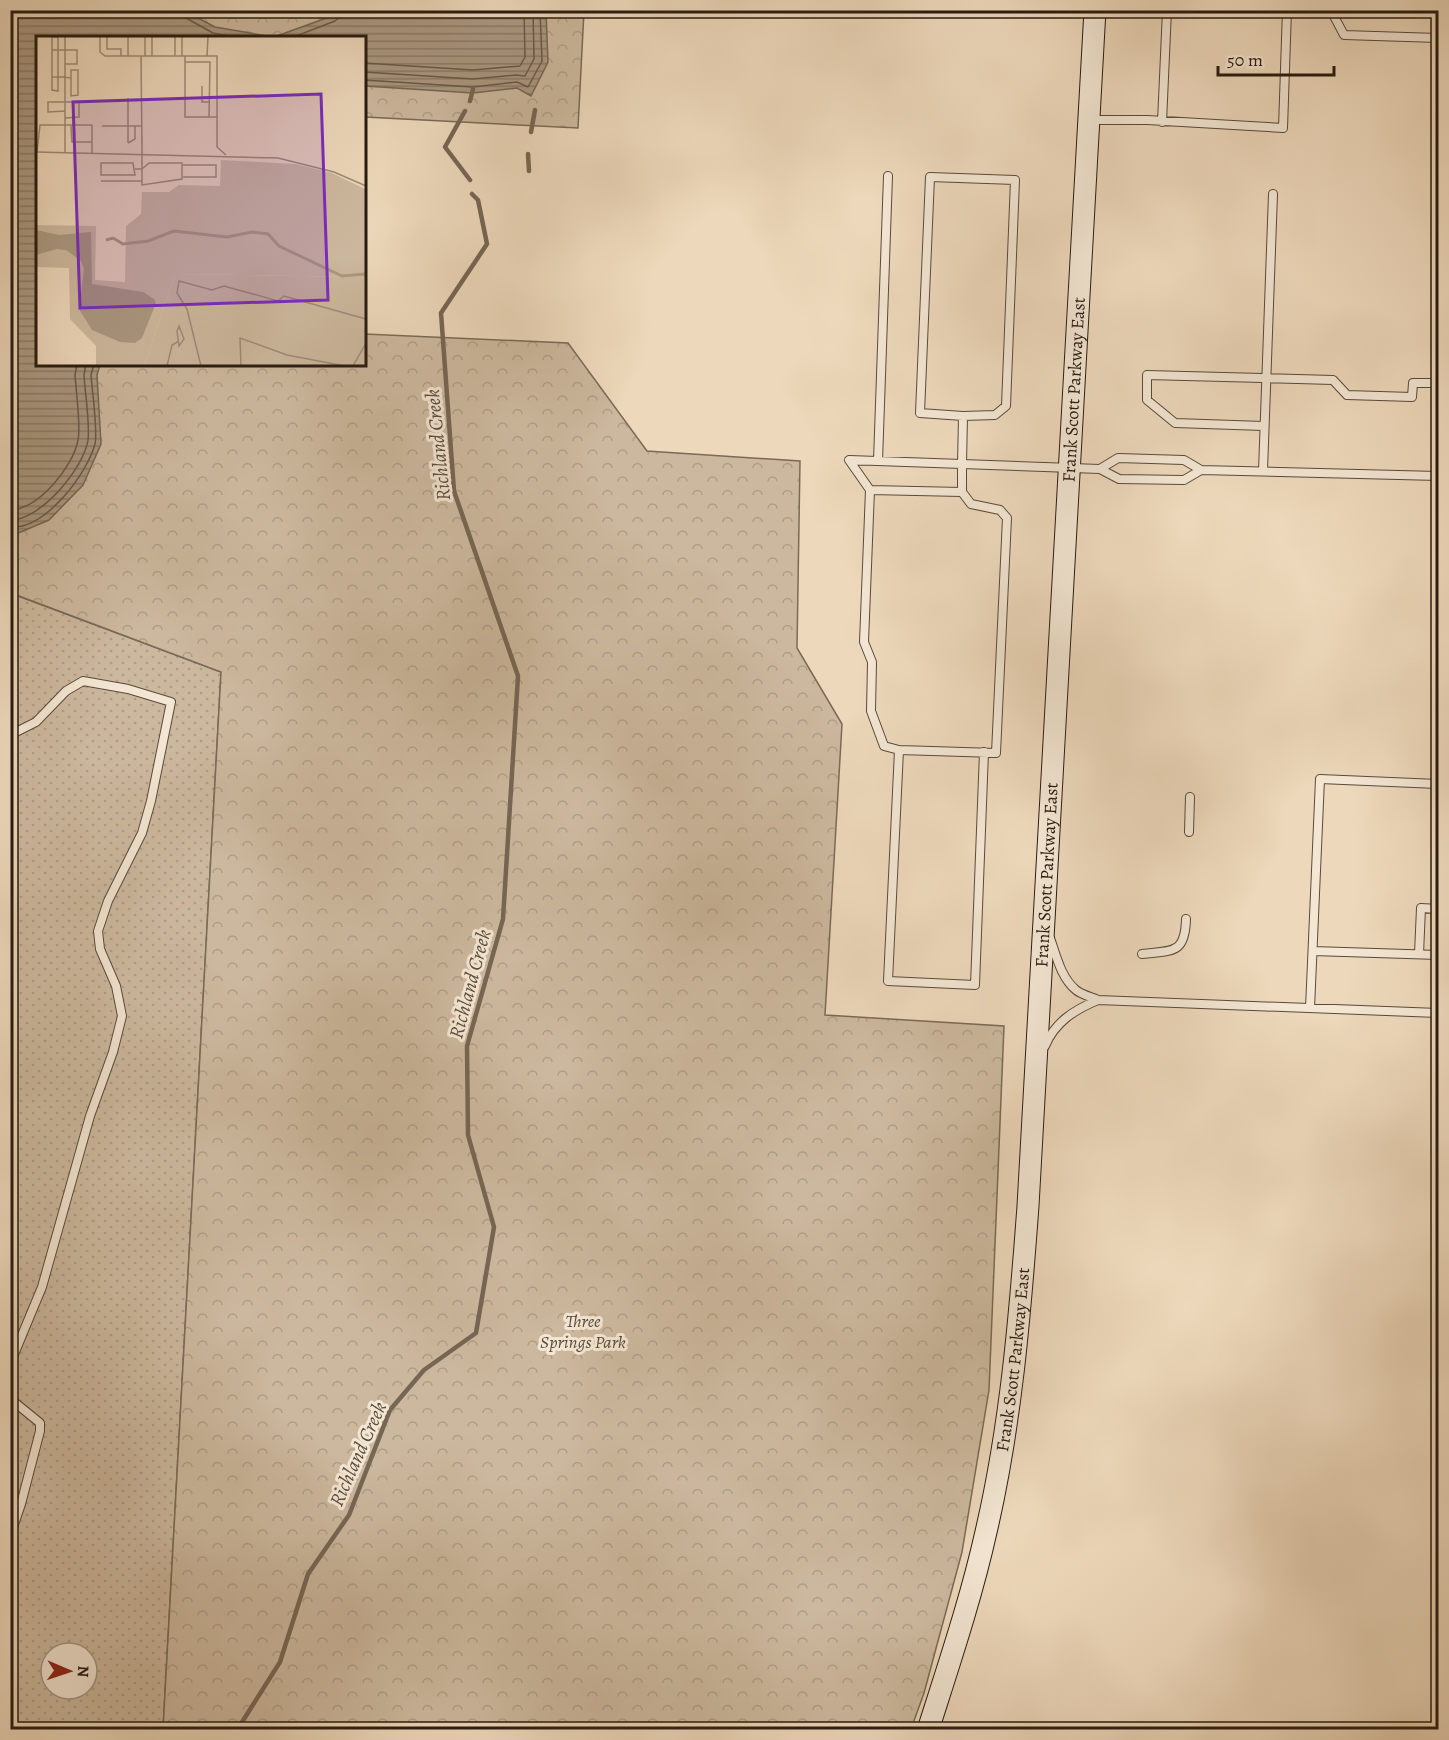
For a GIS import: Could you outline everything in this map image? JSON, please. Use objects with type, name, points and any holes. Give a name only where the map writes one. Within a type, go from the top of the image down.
[{"type":"main road","name":"Frank Scott Parkway East","points":[[928,1730],[963,1622],[986,1532],[1006,1427],[1019,1330],[1095,10]]},
{"type":"lane","points":[[1162,122],[1167,10]]},
{"type":"lane","points":[[1089,120],[1283,128],[1287,10]]},
{"type":"lane","points":[[1335,10],[1335,18],[1344,35],[1438,38]]},
{"type":"lane","points":[[878,461],[888,176]]},
{"type":"lane","points":[[930,177],[1015,180],[1006,406],[995,415],[963,416],[920,412],[930,177]]},
{"type":"lane","points":[[1263,471],[1273,194]]},
{"type":"lane","points":[[1264,426],[1175,423],[1147,400],[1147,375],[1333,380],[1347,395],[1401,397],[1412,397],[1413,383],[1438,383]]},
{"type":"lane","points":[[963,416],[962,464],[962,492],[971,504],[1000,510],[1007,518],[996,753],[899,750],[884,746],[871,711],[872,662],[864,642],[870,490],[849,460],[962,464],[1070,467],[1100,469],[1119,479],[1184,480],[1201,470]]},
{"type":"lane","points":[[1100,469],[1118,458],[1184,460],[1201,470],[1438,476]]},
{"type":"lane","points":[[870,490],[962,492]]},
{"type":"lane","points":[[10,735],[36,722],[66,691],[83,681],[128,689],[171,702],[151,801],[142,833],[108,901],[98,931],[100,948],[116,986],[122,1016],[113,1052],[90,1116],[42,1287],[10,1364]]},
{"type":"lane","points":[[899,750],[888,981],[975,985],[984,752]]},
{"type":"lane","points":[[1311,1008],[1320,779],[1438,784]]},
{"type":"lane","points":[[1189,832],[1190,797]]},
{"type":"lane","points":[[1419,954],[1421,908],[1438,909]]},
{"type":"lane","points":[[1044,919],[1060,967],[1067,979],[1076,990],[1098,1000],[1438,1013]]},
{"type":"lane","points":[[1142,954],[1176,950],[1182,944],[1186,933],[1186,919]]},
{"type":"lane","points":[[1313,951],[1438,955]]},
{"type":"lane","points":[[1035,1067],[1050,1033],[1077,1009],[1098,1000]]},
{"type":"lane","points":[[10,1396],[40,1423],[40,1431],[21,1504],[10,1536]]},
{"type":"green space","name":"Three Springs Park","points":[[10,11],[584,11],[578,128],[366,117],[366,36],[36,36],[36,366],[366,366],[366,334],[568,343],[647,451],[800,461],[797,648],[842,724],[825,1015],[1004,1026],[989,1390],[962,1552],[924,1693],[911,1729],[163,1729],[221,672],[11,593]]},
{"type":"green space","points":[[10,593],[221,672],[163,1729],[11,1729]]},
{"type":"water","points":[[11,10],[185,11],[215,27],[267,36],[36,36],[36,366],[100,366],[97,375],[101,444],[83,485],[49,520],[16,534],[10,532]]},
{"type":"water","points":[[338,11],[546,11],[548,62],[531,96],[517,88],[473,93],[366,86],[366,36],[277,36],[332,16]]},
{"type":"waterway","name":"Richland Creek","points":[[470,101],[473,89]]},
{"type":"waterway","points":[[531,132],[535,110]]},
{"type":"waterway","name":"Richland Creek","points":[[465,111],[445,147],[470,180]]},
{"type":"waterway","points":[[528,154],[529,171]]},
{"type":"waterway","name":"Richland Creek","points":[[237,1730],[280,1662],[308,1574],[349,1515],[390,1410],[424,1370],[476,1333],[494,1227],[468,1135],[467,1046],[503,919],[518,676],[454,491],[441,313],[487,244],[478,200],[472,194]]}]
